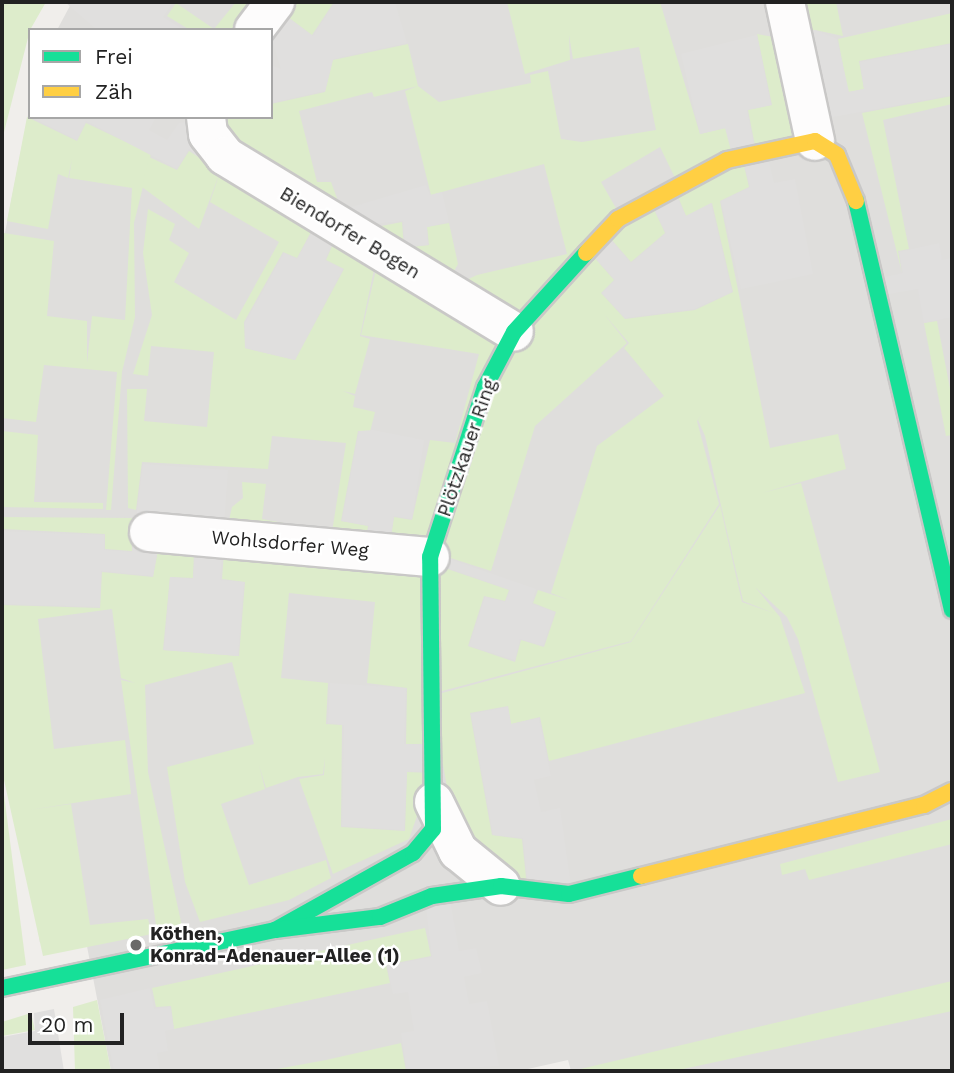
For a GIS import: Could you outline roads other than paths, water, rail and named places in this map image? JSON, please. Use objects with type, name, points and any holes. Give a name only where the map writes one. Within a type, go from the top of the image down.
[{"type":"street","points":[[256,28],[275,2]]},
{"type":"street","points":[[785,2],[815,141],[837,155],[853,188],[952,610]]},
{"type":"street","name":"Biendorfer Bogen","points":[[206,119],[208,134],[225,156],[514,332]]},
{"type":"street","name":"Plötzkauer Ring","points":[[429,870],[434,802],[430,557],[485,387],[514,332],[583,250],[618,219],[727,160],[815,141]]},
{"type":"street","name":"Wohlsdorfer Weg","points":[[149,532],[430,557]]},
{"type":"street","points":[[275,930],[429,870],[501,886],[569,894],[924,805],[952,791]]},
{"type":"street","name":"Plötzkauer Ring","points":[[434,802],[458,851],[501,886]]},
{"type":"street","points":[[2,988],[275,930],[380,917],[429,870]]},
{"type":"place","name":"Köthen, Konrad-Adenauer-Allee (1)","points":[[136,945]]}]
